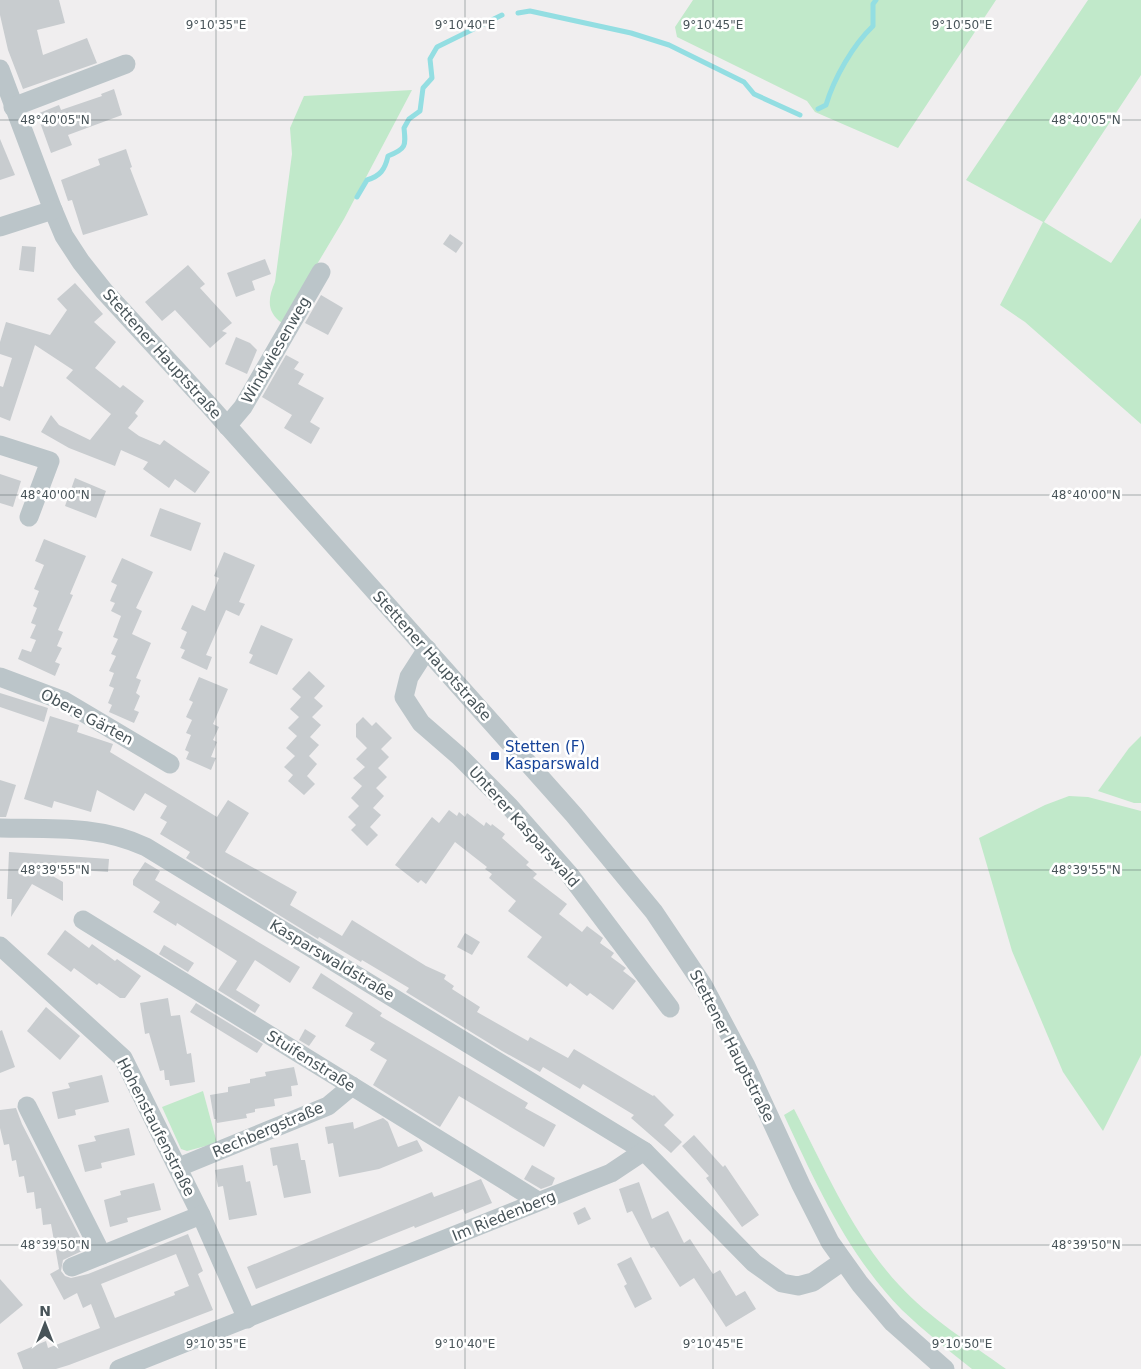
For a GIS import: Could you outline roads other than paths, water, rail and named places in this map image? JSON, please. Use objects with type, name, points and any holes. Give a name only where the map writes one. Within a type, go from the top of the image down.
[{"type":"street","points":[[13,107],[126,64]]},
{"type":"street","name":"Stettener Hauptstraße","points":[[0,69],[64,236],[104,292],[227,426],[574,816],[673,939],[703,985],[737,1050],[830,1242],[893,1323],[946,1369]]},
{"type":"street","points":[[0,227],[53,210]]},
{"type":"street","name":"Windwiesenweg","points":[[227,426],[243,407],[321,272]]},
{"type":"street","points":[[0,445],[50,461],[29,517]]},
{"type":"street","name":"Unterer Kasparswald","points":[[427,649],[409,677],[404,697],[421,723],[503,800],[552,854],[624,945],[670,1008]]},
{"type":"street","name":"Obere Gärten","points":[[0,677],[64,702],[170,764]]},
{"type":"street","name":"Kasparswaldstraße","points":[[0,828],[82,830],[109,833],[146,846],[644,1152]]},
{"type":"street","name":"Stuifenstraße","points":[[83,920],[538,1201]]},
{"type":"street","name":"Hohenstaufenstraße","points":[[0,946],[123,1058],[201,1215],[247,1319]]},
{"type":"street","name":"Rechbergstraße","points":[[178,1167],[328,1106],[352,1086]]},
{"type":"street","points":[[27,1106],[102,1255]]},
{"type":"street","points":[[644,1152],[754,1263],[782,1283],[798,1286],[813,1282],[843,1261]]},
{"type":"street","name":"Im Riedenberg","points":[[119,1369],[611,1173],[644,1152]]},
{"type":"street","points":[[72,1267],[201,1215]]},
{"type":"waterway","points":[[818,109],[826,105],[845,62],[873,26],[873,4],[876,0]]},
{"type":"waterway","points":[[518,13],[530,11],[631,33],[669,45],[744,82],[754,94],[800,115]]},
{"type":"waterway","points":[[357,197],[367,180],[381,172],[388,156],[404,146],[404,128],[409,119],[420,111],[423,88],[432,78],[430,59],[437,47],[502,15]]},
{"type":"place","name":"Stetten (F) Kasparswald","points":[[495,756]]}]
